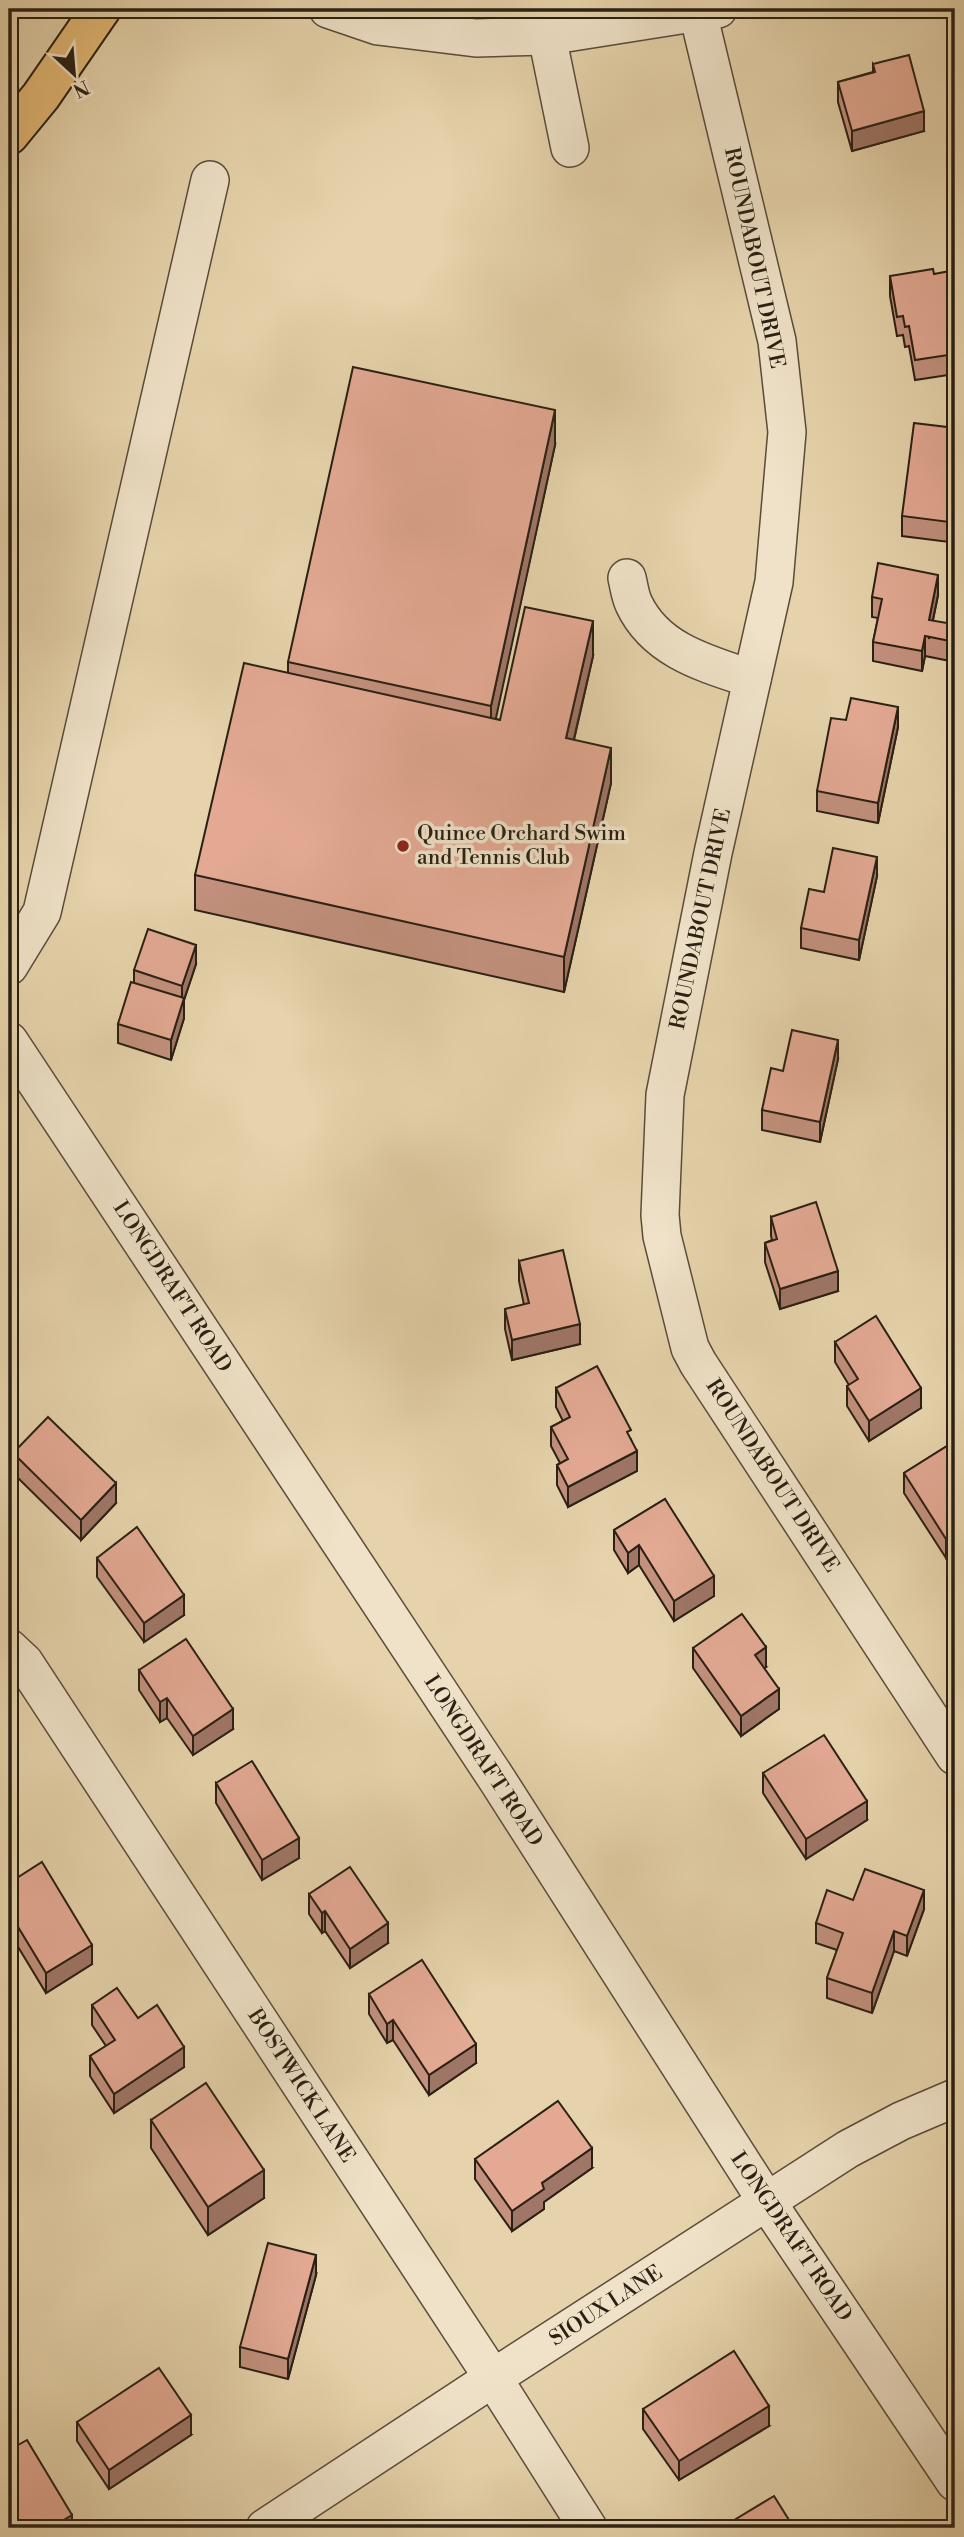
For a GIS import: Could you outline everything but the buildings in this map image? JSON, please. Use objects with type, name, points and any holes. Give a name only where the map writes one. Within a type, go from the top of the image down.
[{"type":"main road","points":[[9,135],[41,96],[101,9]]},
{"type":"street","points":[[328,9],[377,26],[476,38],[547,36],[708,11]]},
{"type":"street","name":"ROUNDABOUT DRIVE","points":[[708,11],[777,341],[787,432],[774,582],[713,853],[665,1095],[660,1215],[663,1243],[690,1348],[698,1363],[955,1756]]},
{"type":"street","points":[[547,36],[570,148]]},
{"type":"street","points":[[9,966],[42,912],[210,180]]},
{"type":"street","points":[[627,578],[633,604],[651,630],[677,651],[752,679]]},
{"type":"street","name":"LONGDRAFT ROAD","points":[[9,1041],[498,1781],[767,2202],[955,2482]]},
{"type":"street","name":"BOSTWICK LANE","points":[[9,1648],[24,1662],[493,2378],[588,2528]]},
{"type":"street","name":"SIOUX LANE","points":[[265,2528],[848,2149],[901,2121],[955,2098]]},
{"type":"place","name":"Quince Orchard Swim and Tennis Club","points":[[403,846]]}]
